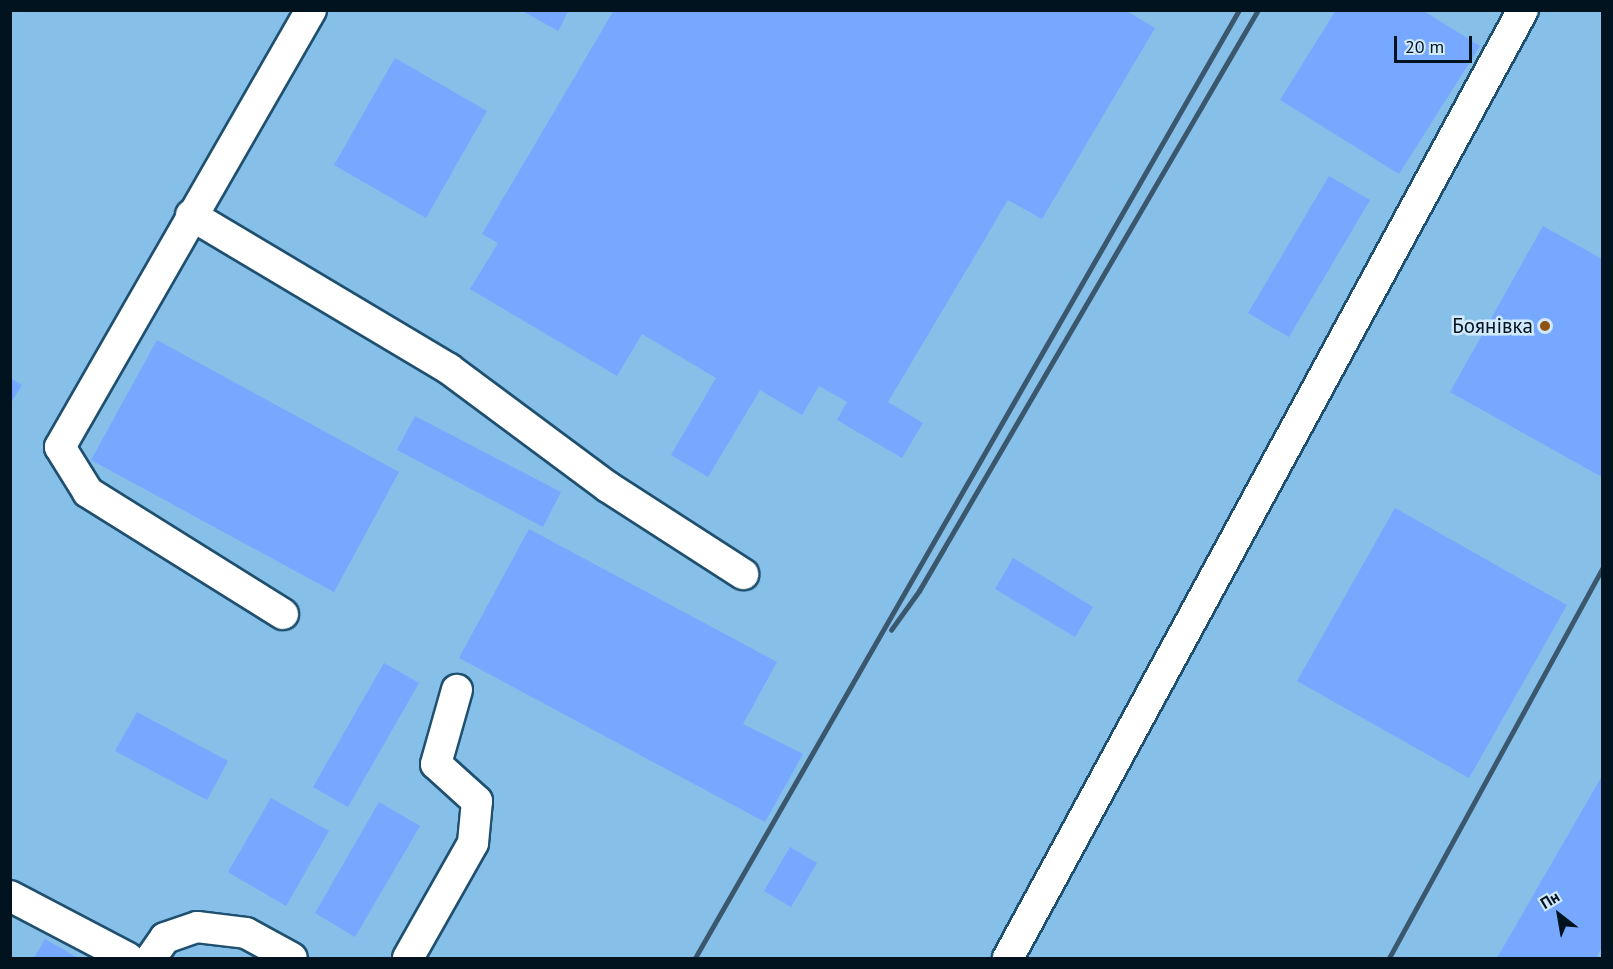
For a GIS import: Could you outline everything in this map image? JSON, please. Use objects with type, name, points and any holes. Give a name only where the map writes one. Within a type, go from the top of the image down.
[{"type":"lane","points":[[283,614],[88,492],[60,447],[191,215],[311,10]]},
{"type":"lane","points":[[1008,958],[1524,10]]},
{"type":"lane","points":[[191,215],[449,369],[608,487],[743,574]]},
{"type":"lane","points":[[408,958],[473,843],[477,801],[436,764],[457,690]]},
{"type":"lane","points":[[10,896],[128,958]]},
{"type":"lane","points":[[151,958],[165,938],[197,927],[246,933],[292,958]]},
{"type":"shaded area","points":[[11,11],[1602,11],[1602,958],[11,958]]},
{"type":"building","points":[[521,10],[569,10],[558,31]]},
{"type":"building","points":[[614,10],[1125,10],[1155,28],[1042,219],[1008,200],[888,402],[923,423],[902,458],[837,420],[847,402],[819,386],[802,415],[760,390],[708,477],[671,455],[716,378],[642,334],[617,376],[470,289],[498,243],[482,234]]},
{"type":"building","points":[[1336,10],[1422,10],[1480,46],[1399,174],[1280,100]]},
{"type":"building","points":[[395,58],[487,111],[426,218],[334,165]]},
{"type":"building","points":[[1329,176],[1370,200],[1289,337],[1248,313]]},
{"type":"building","name":"Боянівка","points":[[1543,226],[1602,259],[1602,477],[1450,392]]},
{"type":"building","points":[[157,340],[399,472],[334,592],[91,460]]},
{"type":"building","points":[[10,378],[22,385],[10,404]]},
{"type":"building","points":[[415,416],[561,492],[543,527],[397,450]]},
{"type":"building","points":[[1395,508],[1567,605],[1469,778],[1297,681]]},
{"type":"building","points":[[529,529],[777,662],[743,724],[803,754],[765,822],[459,658]]},
{"type":"building","points":[[1013,558],[1093,607],[1075,637],[995,589]]},
{"type":"building","points":[[384,663],[419,683],[348,807],[313,787]]},
{"type":"building","points":[[137,712],[228,761],[207,800],[115,751]]},
{"type":"building","points":[[1602,776],[1602,947],[1596,958],[1497,958]]},
{"type":"building","points":[[271,798],[329,831],[286,906],[228,872]]},
{"type":"building","points":[[379,802],[420,826],[355,937],[315,913]]},
{"type":"building","points":[[790,847],[817,863],[791,907],[764,891]]},
{"type":"building","points":[[45,939],[78,958],[34,958]]},
{"type":"railway","points":[[695,958],[1239,10]]},
{"type":"railway","points":[[891,630],[919,591],[1258,10]]},
{"type":"railway","points":[[1389,958],[1602,569]]},
{"type":"place","name":"Боянівка","points":[[1545,326]]}]
